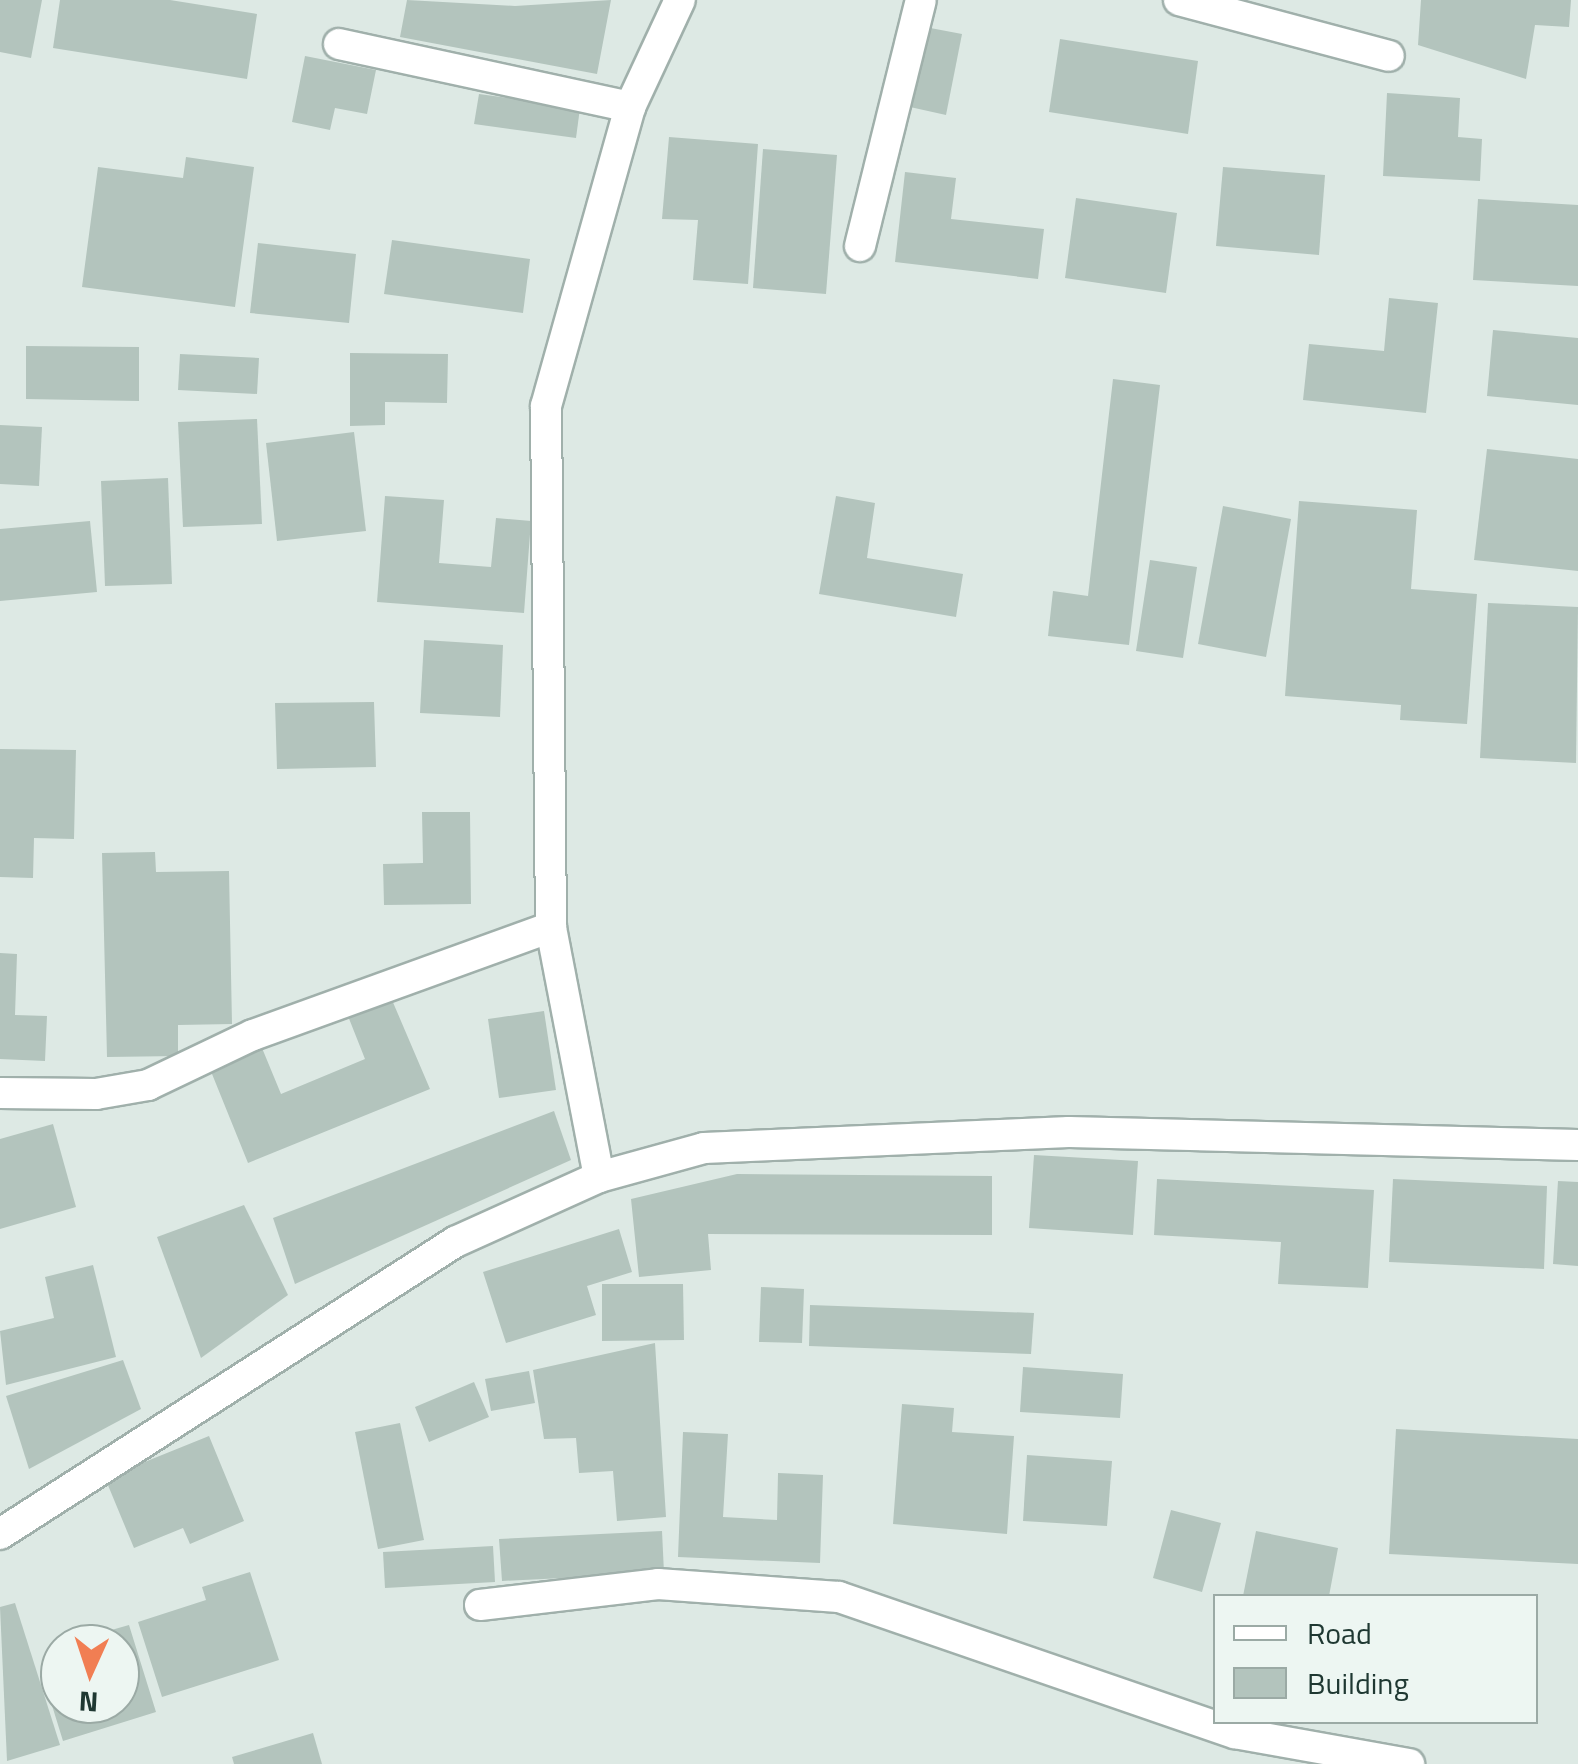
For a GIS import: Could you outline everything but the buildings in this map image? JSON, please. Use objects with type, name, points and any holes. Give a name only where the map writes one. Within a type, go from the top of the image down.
[{"type":"street","points":[[599,1176],[551,927],[546,406],[630,107],[680,0]]},
{"type":"street","points":[[860,246],[920,0]]},
{"type":"street","points":[[1179,0],[1389,56]]},
{"type":"street","points":[[339,44],[630,107]]},
{"type":"street","points":[[0,1093],[96,1094],[148,1085],[253,1036],[551,927]]},
{"type":"street","points":[[0,1534],[455,1242],[599,1176],[704,1148],[1069,1132],[1578,1145]]},
{"type":"street","points":[[480,1605],[658,1584],[840,1596],[1234,1733],[1409,1764]]}]
